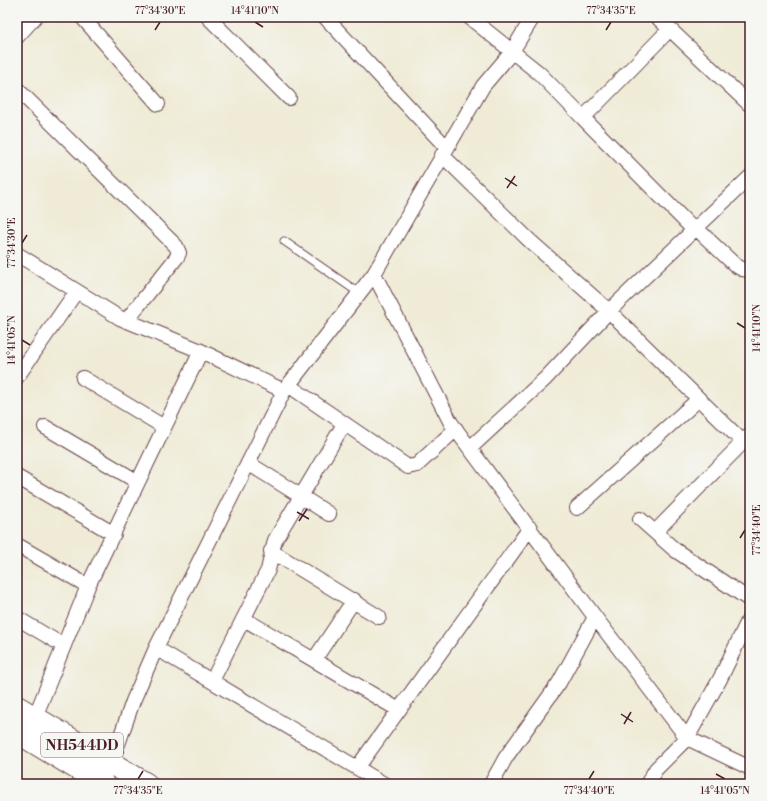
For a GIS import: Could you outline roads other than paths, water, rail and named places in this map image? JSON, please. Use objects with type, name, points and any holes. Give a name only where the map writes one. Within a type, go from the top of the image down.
[{"type":"highway","name":"NH544DD","points":[[26,712],[146,784]]},
{"type":"highway","name":"NH544DD","points":[[17,732],[102,784]]},
{"type":"street","points":[[17,37],[34,17]]},
{"type":"street","points":[[82,17],[158,104]]},
{"type":"street","points":[[208,17],[289,98]]},
{"type":"street","points":[[325,17],[445,152],[530,241],[609,311],[699,399],[747,438],[655,532]]},
{"type":"street","points":[[469,17],[511,53],[539,74],[695,229],[735,265],[742,269],[750,270]]},
{"type":"street","points":[[102,784],[112,763],[133,701],[156,648],[286,388],[374,274],[482,86],[511,53],[533,17]]},
{"type":"street","points":[[657,17],[750,105]]},
{"type":"street","points":[[583,118],[670,30]]},
{"type":"street","points":[[17,89],[176,246],[178,250],[177,257],[126,321]]},
{"type":"street","points":[[470,448],[545,379],[609,311],[750,177]]},
{"type":"street","points":[[17,254],[76,292],[126,321],[286,388],[344,424],[403,464],[412,467],[417,465],[456,429]]},
{"type":"street","points":[[374,274],[456,429],[595,617],[687,738],[750,768]]},
{"type":"street","points":[[17,377],[76,292]]},
{"type":"street","points":[[26,712],[64,646],[88,586],[200,351]]},
{"type":"street","points":[[83,378],[164,427]]},
{"type":"street","points":[[577,508],[699,399]]},
{"type":"street","points":[[212,681],[268,570],[271,551],[275,540],[344,424]]},
{"type":"street","points":[[45,428],[138,482]]},
{"type":"street","points":[[248,464],[329,514]]},
{"type":"street","points":[[17,478],[114,534]]},
{"type":"street","points":[[640,519],[675,550],[750,600]]},
{"type":"street","points":[[357,768],[530,528]]},
{"type":"street","points":[[17,545],[88,586]]},
{"type":"street","points":[[271,551],[354,600],[379,617]]},
{"type":"street","points":[[314,660],[354,600]]},
{"type":"street","points":[[491,784],[506,757],[559,683],[595,617]]},
{"type":"street","points":[[647,784],[656,769],[687,738],[746,638],[750,617]]},
{"type":"street","points":[[17,618],[64,646]]},
{"type":"street","points":[[244,619],[399,710]]},
{"type":"street","points":[[156,648],[384,784]]},
{"type":"lane","points":[[284,240],[359,293]]}]
